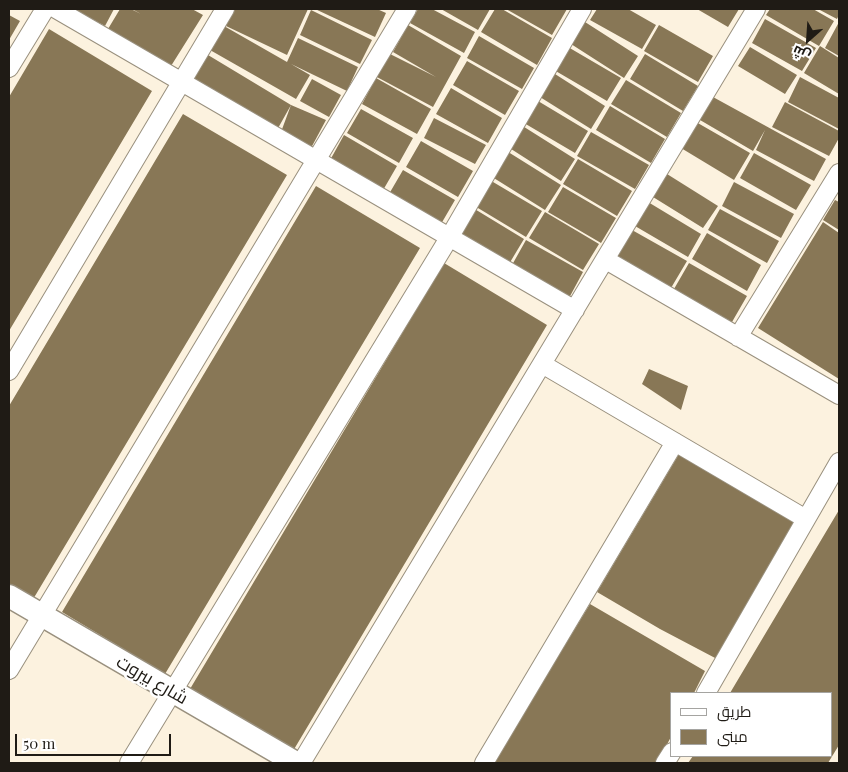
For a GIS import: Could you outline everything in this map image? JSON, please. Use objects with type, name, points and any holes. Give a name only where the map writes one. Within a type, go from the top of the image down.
[{"type":"street","points":[[9,68],[45,9]]},
{"type":"street","points":[[56,9],[575,310]]},
{"type":"street","points":[[9,371],[225,9]]},
{"type":"street","points":[[9,670],[318,161],[407,9]]},
{"type":"street","points":[[129,763],[171,691],[449,238],[582,9]]},
{"type":"street","points":[[301,763],[756,9]]},
{"type":"street","points":[[738,337],[839,173]]},
{"type":"street","points":[[606,260],[839,395]]},
{"type":"street","points":[[542,364],[806,519]]},
{"type":"street","points":[[484,763],[675,442]]},
{"type":"street","points":[[707,692],[839,462]]},
{"type":"street","name":"شارع بيروت","points":[[9,596],[296,763]]},
{"type":"building","points":[[73,9],[114,9],[105,26]]},
{"type":"building","points":[[120,9],[131,9],[141,14],[132,9],[192,9],[203,15],[171,66],[108,29]]},
{"type":"building","points":[[235,9],[308,9],[287,55],[226,26]]},
{"type":"building","points":[[315,9],[377,9],[386,13],[375,37]]},
{"type":"building","points":[[418,9],[432,9],[475,32],[464,53],[410,23]]},
{"type":"building","points":[[441,9],[490,9],[478,30]]},
{"type":"building","points":[[495,9],[502,9],[552,38],[537,65],[481,32]]},
{"type":"building","points":[[506,9],[567,9],[552,35]]},
{"type":"building","points":[[597,9],[628,9],[656,25],[642,49],[590,20]]},
{"type":"building","points":[[697,9],[739,9],[728,27]]},
{"type":"building","points":[[770,9],[813,9],[834,21],[819,46],[766,15]]},
{"type":"building","points":[[818,9],[839,9],[839,15],[837,19]]},
{"type":"building","points":[[311,10],[372,40],[360,64],[300,35]]},
{"type":"building","points":[[9,15],[20,21],[9,40]]},
{"type":"building","points":[[765,19],[816,48],[802,71],[752,43]]},
{"type":"building","points":[[585,22],[638,56],[624,78],[571,44]]},
{"type":"building","points":[[839,22],[839,56],[825,48]]},
{"type":"building","points":[[408,25],[461,56],[433,107],[375,76],[388,53],[436,77],[393,52]]},
{"type":"building","points":[[659,25],[713,56],[698,82],[644,51]]},
{"type":"building","points":[[224,26],[287,62],[298,38],[358,67],[347,91],[291,64],[310,75],[296,99],[210,50]]},
{"type":"building","points":[[49,29],[152,91],[9,331],[9,97]]},
{"type":"building","points":[[479,36],[534,68],[522,89],[467,58]]},
{"type":"building","points":[[820,46],[839,58],[839,94],[804,73]]},
{"type":"building","points":[[568,47],[621,78],[607,101],[554,70]]},
{"type":"building","points":[[750,47],[797,75],[785,94],[738,66]]},
{"type":"building","points":[[645,54],[698,86],[683,111],[630,79]]},
{"type":"building","points":[[208,55],[291,105],[277,130],[193,80]]},
{"type":"building","points":[[467,61],[519,91],[505,115],[453,85]]},
{"type":"building","points":[[555,74],[605,106],[591,129],[540,97]]},
{"type":"building","points":[[800,77],[839,98],[839,129],[788,102]]},
{"type":"building","points":[[376,78],[431,109],[417,134],[362,104]]},
{"type":"building","points":[[312,79],[341,95],[329,117],[300,101]]},
{"type":"building","points":[[626,80],[681,113],[667,137],[611,104]]},
{"type":"building","points":[[451,88],[502,118],[488,143],[436,114]]},
{"type":"building","points":[[713,97],[826,159],[814,181],[756,150],[765,130],[753,151],[700,120]]},
{"type":"building","points":[[538,101],[588,131],[575,153],[524,123]]},
{"type":"building","points":[[785,102],[839,131],[839,138],[829,156],[772,127]]},
{"type":"building","points":[[291,105],[326,120],[311,148],[281,132]]},
{"type":"building","points":[[610,106],[665,139],[651,163],[596,130]]},
{"type":"building","points":[[361,109],[413,138],[399,163],[347,133]]},
{"type":"building","points":[[183,114],[287,175],[32,601],[9,587],[9,406]]},
{"type":"building","points":[[434,118],[486,145],[475,164],[424,138]]},
{"type":"building","points":[[696,122],[750,153],[734,180],[681,148]]},
{"type":"building","points":[[521,125],[575,159],[561,181],[508,147]]},
{"type":"building","points":[[591,132],[649,165],[635,189],[577,156]]},
{"type":"building","points":[[344,135],[397,166],[382,192],[329,162]]},
{"type":"building","points":[[421,141],[473,171],[458,197],[406,167]]},
{"type":"building","points":[[505,150],[561,185],[545,210],[489,175]]},
{"type":"building","points":[[754,153],[811,185],[796,210],[740,178]]},
{"type":"building","points":[[578,159],[632,191],[617,216],[563,184]]},
{"type":"building","points":[[403,170],[455,200],[441,224],[389,194]]},
{"type":"building","points":[[667,174],[718,206],[703,228],[653,197]]},
{"type":"building","points":[[488,179],[542,211],[526,237],[473,205]]},
{"type":"building","points":[[734,182],[794,214],[781,238],[722,206]]},
{"type":"building","points":[[316,186],[420,248],[165,674],[62,612]]},
{"type":"building","points":[[563,187],[616,218],[601,243],[548,212]]},
{"type":"building","points":[[835,200],[839,202],[839,230],[823,220]]},
{"type":"building","points":[[648,202],[701,234],[688,257],[635,226]]},
{"type":"building","points":[[473,208],[524,239],[509,264],[458,234]]},
{"type":"building","points":[[720,209],[779,241],[767,263],[708,230]]},
{"type":"building","points":[[545,212],[599,244],[583,270],[529,238]]},
{"type":"building","points":[[823,222],[839,233],[839,379],[758,328]]},
{"type":"building","points":[[632,230],[687,261],[671,288],[617,257]]},
{"type":"building","points":[[707,233],[761,265],[747,291],[692,259]]},
{"type":"building","points":[[526,240],[583,272],[569,298],[512,265]]},
{"type":"building","points":[[444,263],[547,325],[293,751],[190,689]]},
{"type":"building","points":[[689,263],[747,296],[732,322],[674,289]]},
{"type":"building","points":[[649,369],[688,386],[681,410],[642,384]]},
{"type":"building","points":[[679,454],[798,523],[717,659],[660,629],[597,592]]},
{"type":"building","points":[[839,510],[839,745],[833,755],[833,692],[731,692]]},
{"type":"building","points":[[590,604],[705,671],[694,692],[670,692],[670,739],[657,763],[493,763]]},
{"type":"building","points":[[692,757],[832,757],[828,763],[688,763]]}]
